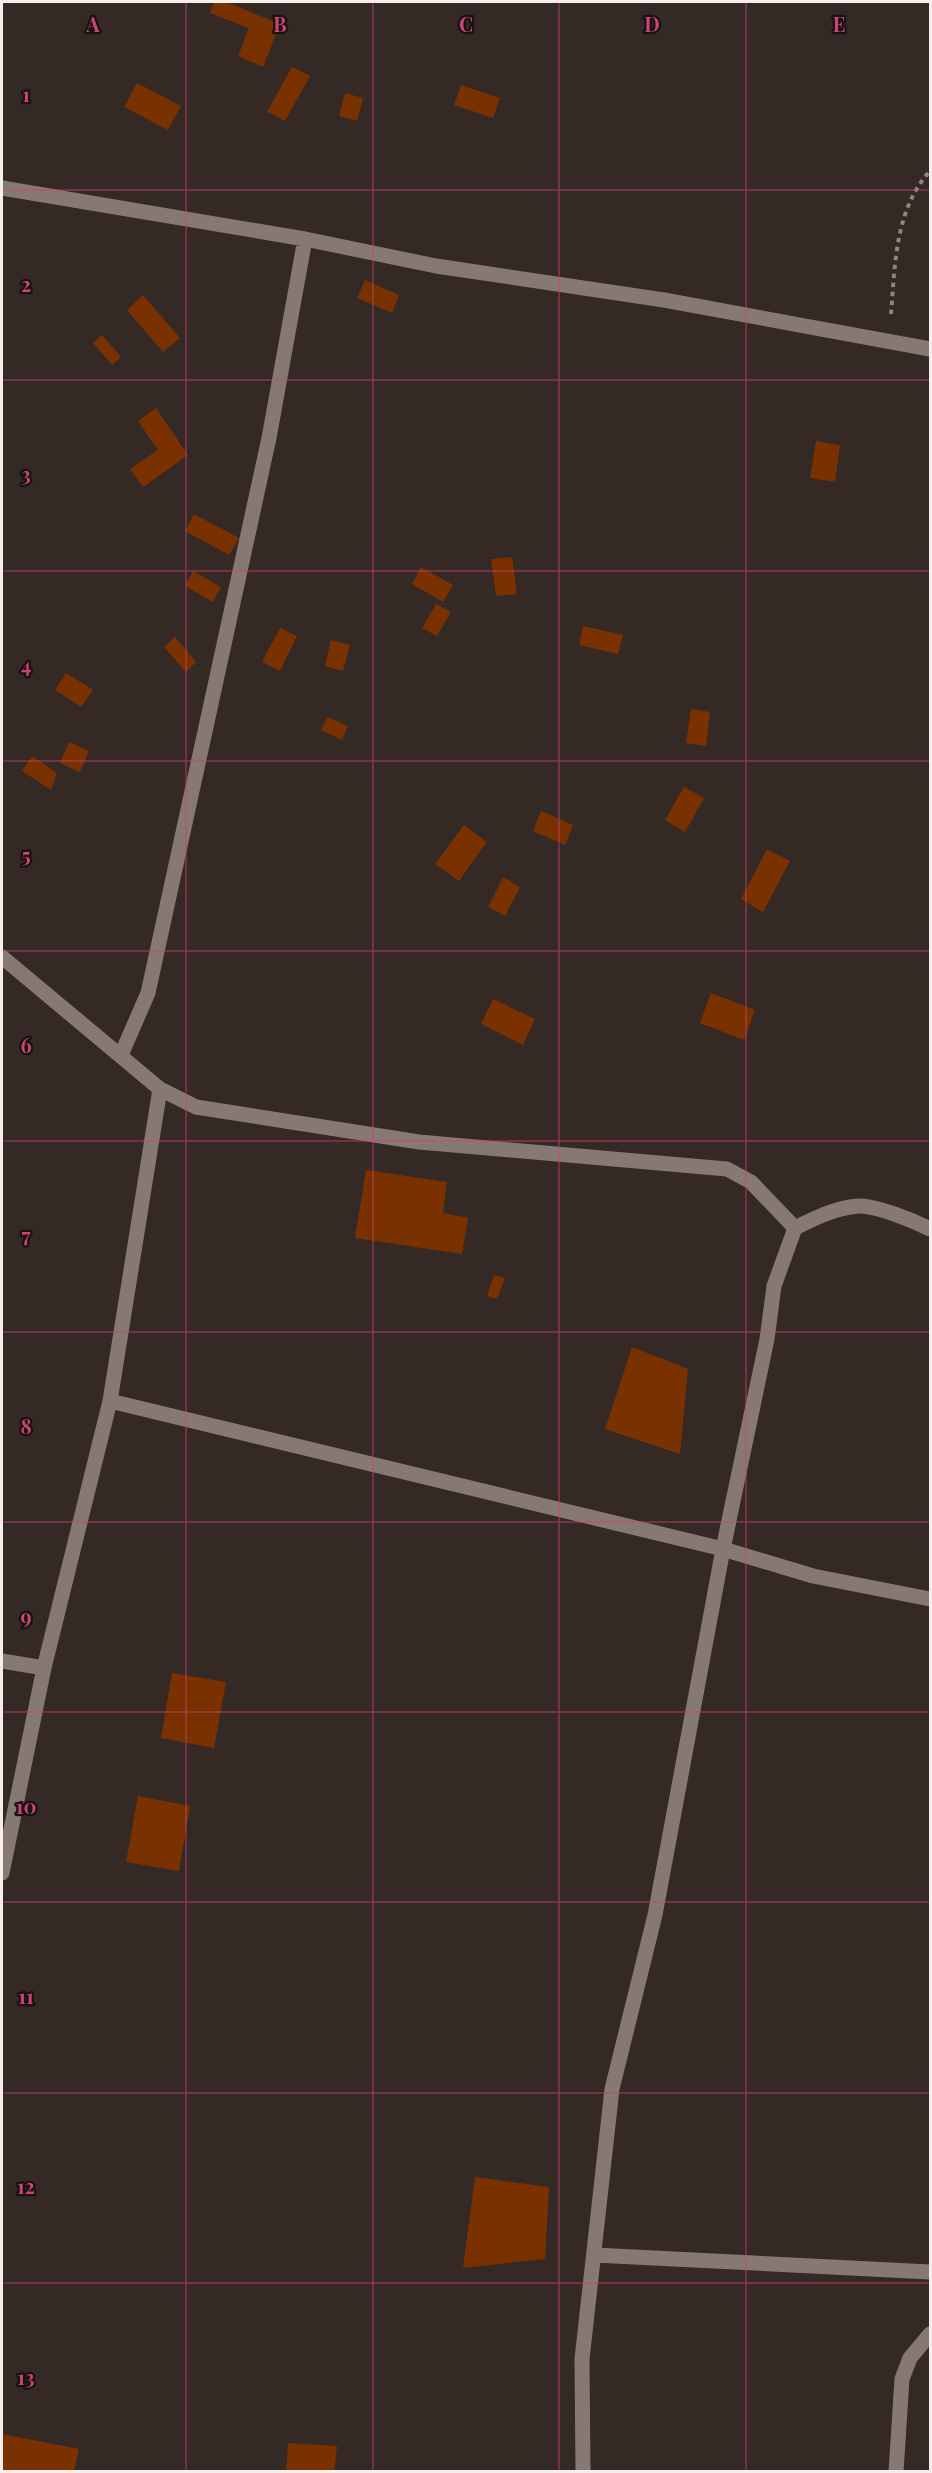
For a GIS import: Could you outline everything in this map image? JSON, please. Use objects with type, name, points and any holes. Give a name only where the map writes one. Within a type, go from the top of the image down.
[{"type":"street","points":[[2,188],[305,239],[436,266],[664,300],[930,349]]},
{"type":"street","points":[[121,1055],[148,993],[269,438],[305,239]]},
{"type":"street","points":[[2,957],[160,1089],[196,1107],[419,1143],[727,1168],[751,1182],[795,1228]]},
{"type":"street","points":[[2,1873],[44,1668],[110,1401],[160,1089]]},
{"type":"street","points":[[583,2472],[582,2359],[612,2089],[655,1915],[723,1549],[767,1338],[774,1286],[795,1228],[824,1214],[860,1206],[896,1215],[930,1229]]},
{"type":"street","points":[[110,1401],[723,1549],[813,1576],[930,1599]]},
{"type":"street","points":[[2,1661],[44,1668]]},
{"type":"street","points":[[594,2254],[930,2272]]},
{"type":"street","points":[[896,2472],[902,2379],[910,2358],[930,2334]]},
{"type":"path","points":[[888,340],[898,234],[918,184],[930,171]]},
{"type":"building","points":[[214,2],[226,2],[280,24],[263,67],[238,56],[249,28],[210,13]]},
{"type":"building","points":[[292,67],[310,76],[285,121],[267,112]]},
{"type":"building","points":[[137,83],[181,106],[168,130],[124,107]]},
{"type":"building","points":[[461,85],[500,98],[493,118],[454,105]]},
{"type":"building","points":[[345,93],[363,98],[357,121],[339,116]]},
{"type":"building","points":[[365,280],[399,295],[392,313],[357,298]]},
{"type":"building","points":[[143,295],[180,338],[163,352],[127,310]]},
{"type":"building","points":[[102,335],[121,357],[112,365],[93,343]]},
{"type":"building","points":[[156,408],[188,455],[143,487],[130,469],[158,450],[138,421]]},
{"type":"building","points":[[816,441],[840,445],[835,482],[810,478]]},
{"type":"building","points":[[194,514],[239,538],[229,555],[185,531]]},
{"type":"building","points":[[512,557],[517,594],[496,596],[491,559]]},
{"type":"building","points":[[421,567],[453,585],[443,602],[412,584]]},
{"type":"building","points":[[193,571],[221,587],[213,602],[185,586]]},
{"type":"building","points":[[436,604],[451,612],[437,636],[422,628]]},
{"type":"building","points":[[583,626],[623,635],[618,654],[579,645]]},
{"type":"building","points":[[280,628],[297,636],[280,671],[262,662]]},
{"type":"building","points":[[175,637],[196,662],[186,672],[164,647]]},
{"type":"building","points":[[331,640],[350,645],[343,671],[325,666]]},
{"type":"building","points":[[66,673],[93,690],[81,707],[55,690]]},
{"type":"building","points":[[691,709],[710,712],[706,746],[686,743]]},
{"type":"building","points":[[327,717],[348,726],[342,740],[321,730]]},
{"type":"building","points":[[69,742],[89,751],[80,772],[60,763]]},
{"type":"building","points":[[32,756],[57,773],[51,790],[22,771]]},
{"type":"building","points":[[684,787],[704,798],[685,832],[665,820]]},
{"type":"building","points":[[541,811],[573,825],[565,845],[533,831]]},
{"type":"building","points":[[464,825],[487,842],[459,881],[435,864]]},
{"type":"building","points":[[767,849],[790,861],[763,912],[741,899]]},
{"type":"building","points":[[503,877],[520,887],[505,916],[488,907]]},
{"type":"building","points":[[711,993],[755,1010],[744,1040],[700,1023]]},
{"type":"building","points":[[493,999],[535,1019],[523,1045],[481,1024]]},
{"type":"building","points":[[366,1170],[447,1182],[443,1213],[468,1218],[462,1254],[355,1238]]},
{"type":"building","points":[[494,1275],[505,1278],[497,1299],[487,1296]]},
{"type":"building","points":[[632,1347],[688,1369],[680,1454],[605,1429]]},
{"type":"building","points":[[172,1673],[226,1682],[214,1748],[161,1738]]},
{"type":"building","points":[[138,1796],[190,1806],[179,1871],[126,1862]]},
{"type":"building","points":[[475,2177],[549,2187],[545,2259],[463,2268]]},
{"type":"building","points":[[2,2434],[79,2449],[74,2472],[2,2472]]},
{"type":"building","points":[[288,2443],[337,2446],[334,2472],[286,2472]]}]
